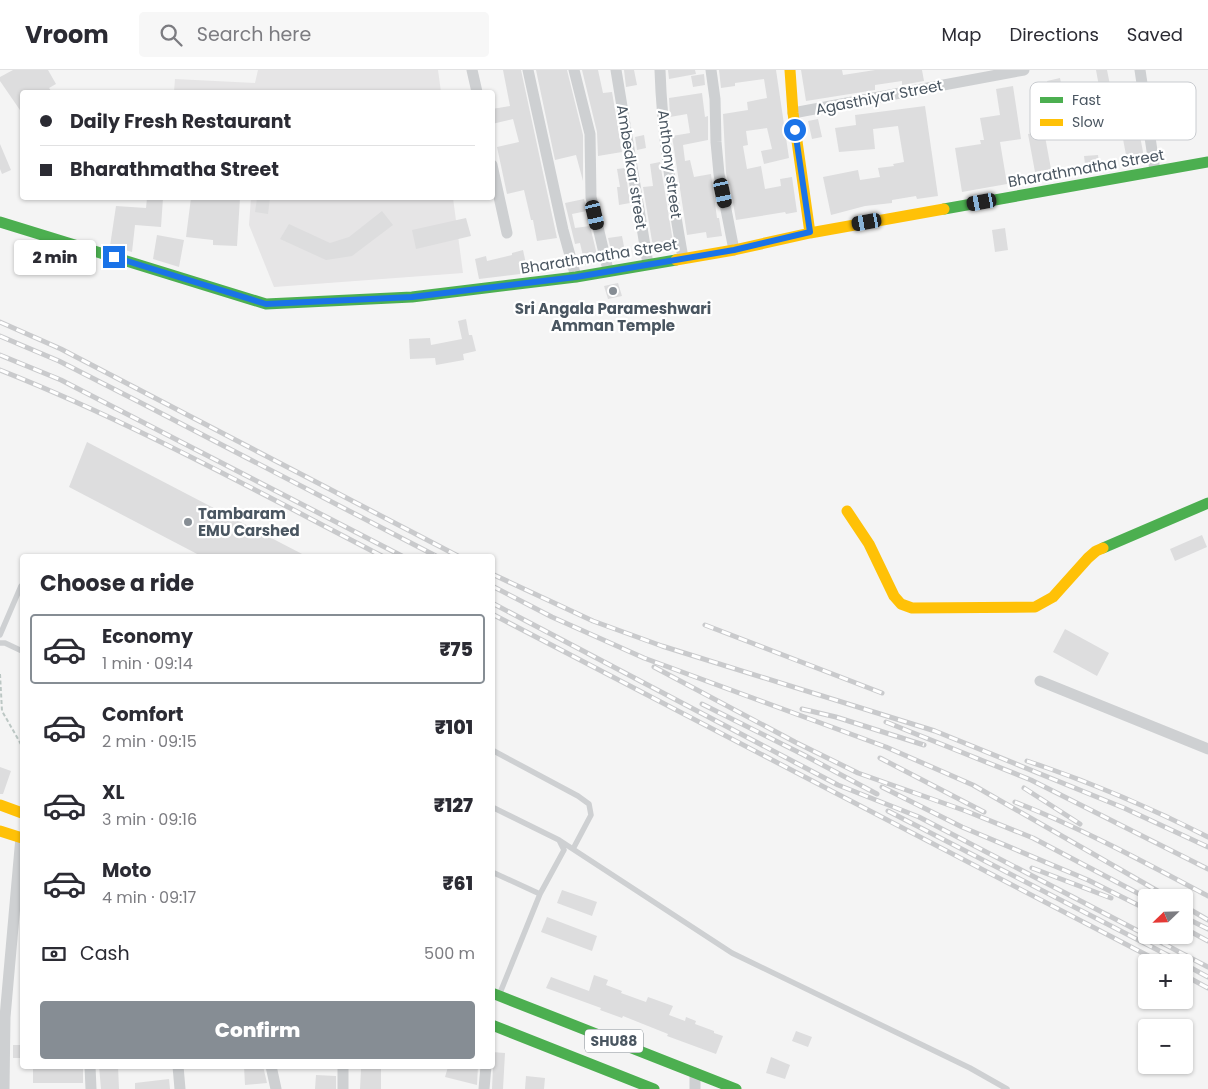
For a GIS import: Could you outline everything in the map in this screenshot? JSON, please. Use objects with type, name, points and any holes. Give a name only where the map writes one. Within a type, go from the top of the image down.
[{"type":"street","points":[[472,70],[477,90]]},
{"type":"street","points":[[528,70],[563,230],[576,277]]},
{"type":"street","points":[[574,70],[590,134],[590,197],[608,270]]},
{"type":"street","name":"Ambedkar street","points":[[616,70],[648,264]]},
{"type":"street","name":"Anthony street","points":[[660,70],[669,176],[683,258]]},
{"type":"street","points":[[711,70],[715,99],[719,174],[734,250]]},
{"type":"street","points":[[790,70],[793,113],[810,232]]},
{"type":"street","name":"Agasthiyar Street","points":[[793,113],[995,72],[1024,70]]},
{"type":"street","points":[[1150,140],[1155,171]]},
{"type":"street","name":"Bharathmatha Street","points":[[0,222],[266,304],[412,297],[576,277],[608,270],[734,250],[810,232],[1208,162]]},
{"type":"street","points":[[495,179],[507,233]]},
{"type":"street","points":[[847,511],[869,544],[894,596],[901,604],[912,608],[1036,607],[1046,604],[1054,598],[1087,558],[1096,551],[1208,504]]},
{"type":"street","points":[[1040,681],[1208,749]]},
{"type":"street","points":[[0,806],[20,812]]},
{"type":"street","points":[[0,831],[20,837]]},
{"type":"street","points":[[4,1089],[5,1017],[20,859]]},
{"type":"street","name":"SHU88","points":[[496,994],[736,1089]]},
{"type":"street","name":"SHU88","points":[[495,1026],[627,1081],[654,1089]]},
{"type":"street","points":[[90,1069],[91,1089]]},
{"type":"street","points":[[178,1069],[180,1089]]},
{"type":"street","points":[[272,1069],[276,1089]]},
{"type":"street","points":[[343,1069],[343,1089]]},
{"type":"street","points":[[484,1089],[486,1069]]},
{"type":"street","points":[[695,1073],[696,1089]]},
{"type":"lane","points":[[0,635],[20,588]]},
{"type":"lane","points":[[0,643],[5,643],[20,650]]},
{"type":"lane","points":[[495,752],[578,796],[589,804],[592,815],[573,849]]},
{"type":"lane","points":[[495,808],[559,840],[732,953],[970,1068],[1007,1089]]},
{"type":"lane","points":[[496,994],[540,894],[564,850],[559,840]]},
{"type":"lane","points":[[495,873],[540,894]]},
{"type":"path","points":[[0,674],[2,712],[20,743]]},
{"type":"shaded area","points":[[258,70],[438,70],[441,90],[174,90],[175,79],[255,83]]},
{"type":"shaded area","points":[[251,200],[453,200],[463,273],[274,287],[249,225]]},
{"type":"building","points":[[13,70],[48,70],[56,84],[49,88],[50,90],[20,90],[20,110],[0,81],[0,77]]},
{"type":"building","points":[[503,70],[521,70],[557,238],[537,241],[524,190],[507,194],[497,147],[519,142],[513,119],[495,123],[495,108],[510,106]]},
{"type":"building","points":[[536,70],[567,70],[583,135],[583,181],[576,155],[555,160]]},
{"type":"building","points":[[582,70],[598,70],[603,93],[612,92],[622,152],[598,156],[597,132]]},
{"type":"building","points":[[624,70],[634,70],[637,85],[626,87]]},
{"type":"building","points":[[668,70],[695,70],[696,74],[669,79]]},
{"type":"building","points":[[719,70],[776,70],[789,158],[764,164],[761,151],[772,149],[767,128],[746,131],[748,145],[743,146],[747,169],[761,166],[765,189],[781,186],[780,179],[792,177],[797,212],[786,214],[785,212],[736,220],[726,173],[723,114],[748,110],[747,102],[767,98],[764,79],[735,83],[735,86],[721,88]]},
{"type":"building","points":[[801,70],[842,70],[843,75],[875,70],[922,70],[924,81],[902,85],[902,81],[875,85],[875,90],[806,101]]},
{"type":"building","points":[[1096,70],[1107,70],[1109,82],[1098,82]]},
{"type":"building","points":[[704,74],[705,85],[693,87],[691,76]]},
{"type":"building","points":[[1060,78],[1061,82],[1047,82]]},
{"type":"building","points":[[1013,86],[1021,139],[1000,142],[1007,184],[962,192],[955,148],[981,144],[980,140],[984,140],[980,118],[1000,115],[996,89]]},
{"type":"building","points":[[702,93],[705,117],[708,116],[708,140],[683,145],[685,161],[690,160],[694,177],[711,174],[717,218],[719,218],[722,236],[707,238],[706,232],[687,235],[672,136],[690,133],[687,114],[670,117],[669,98]]},
{"type":"building","points":[[925,106],[938,196],[917,199],[916,196],[892,200],[892,203],[865,206],[831,215],[823,177],[858,170],[860,180],[880,177],[878,168],[894,166],[893,164],[904,162],[898,126],[873,129],[875,149],[839,152],[835,128],[856,125],[855,115]]},
{"type":"building","points":[[818,119],[822,137],[812,139],[808,121]]},
{"type":"building","points":[[1028,134],[1030,134],[1030,140],[1046,140],[1051,169],[1035,172]]},
{"type":"building","points":[[644,135],[646,148],[637,150],[635,137]]},
{"type":"building","points":[[1123,140],[1141,140],[1145,163],[1128,166]]},
{"type":"building","points":[[0,144],[11,170],[2,174],[0,169]]},
{"type":"building","points":[[1098,155],[1100,171],[1086,172],[1084,156]]},
{"type":"building","points":[[660,162],[674,248],[662,250],[662,246],[653,247],[643,187],[653,186],[650,164]]},
{"type":"building","points":[[625,168],[630,203],[619,205],[617,187],[620,187],[617,169]]},
{"type":"building","points":[[584,199],[587,211],[572,214],[575,228],[590,226],[599,263],[585,265],[580,243],[575,244],[565,203]]},
{"type":"building","points":[[147,200],[163,200],[161,227],[135,225],[132,252],[110,246],[116,206],[146,208]]},
{"type":"building","points":[[191,200],[240,200],[237,246],[213,245],[213,240],[186,237]]},
{"type":"building","points":[[257,200],[270,200],[268,214],[255,212]]},
{"type":"building","points":[[382,211],[393,225],[352,256],[326,260],[280,239],[289,224],[330,243],[349,237]]},
{"type":"building","points":[[466,218],[471,236],[416,249],[412,230]]},
{"type":"building","points":[[1005,228],[1008,250],[995,252],[992,230]]},
{"type":"building","points":[[157,235],[184,240],[179,267],[153,259]]},
{"type":"building","points":[[622,236],[626,257],[613,258],[608,238]]},
{"type":"building","points":[[523,250],[528,273],[479,279],[475,259],[486,256],[487,261],[512,255],[512,253]]},
{"type":"building","name":"Sri Angala Parameshwari Amman Temple","points":[[618,283],[622,296],[608,299],[604,286]]},
{"type":"building","points":[[466,319],[469,335],[472,335],[476,351],[463,354],[464,360],[436,365],[435,358],[410,359],[409,339],[430,338],[431,345],[462,339],[458,321]]},
{"type":"building","name":"Tambaram EMU Carshed","points":[[87,442],[302,554],[197,554],[69,487]]},
{"type":"building","points":[[1202,535],[1207,547],[1175,561],[1170,549]]},
{"type":"building","points":[[1065,629],[1109,653],[1097,676],[1053,652]]},
{"type":"building","points":[[0,767],[11,771],[3,794],[0,794]]},
{"type":"building","points":[[562,890],[597,902],[592,916],[557,903]]},
{"type":"building","points":[[547,917],[597,936],[592,951],[541,932]]},
{"type":"building","points":[[594,975],[608,980],[606,985],[622,991],[621,993],[646,1002],[648,997],[673,1006],[669,1015],[685,1021],[686,1017],[696,1021],[695,1024],[723,1036],[716,1054],[667,1036],[668,1034],[623,1016],[622,1018],[600,1010],[601,1008],[546,988],[551,977],[589,991]]},
{"type":"building","points":[[796,1031],[812,1037],[808,1047],[792,1041]]},
{"type":"building","points":[[13,1045],[20,1045],[20,1058],[13,1058]]},
{"type":"building","points":[[495,1052],[505,1053],[503,1089],[492,1089]]},
{"type":"building","points":[[771,1057],[790,1065],[785,1079],[766,1073]]},
{"type":"building","points":[[33,1069],[83,1069],[83,1083],[33,1083]]},
{"type":"building","points":[[99,1069],[118,1069],[119,1089],[101,1089]]},
{"type":"building","points":[[244,1069],[264,1069],[267,1083],[245,1085]]},
{"type":"building","points":[[361,1069],[381,1069],[381,1089],[360,1089]]},
{"type":"building","points":[[447,1069],[478,1069],[477,1085],[445,1077]]},
{"type":"building","points":[[316,1075],[336,1076],[336,1089],[315,1089]]},
{"type":"building","points":[[526,1076],[545,1078],[544,1089],[525,1089]]},
{"type":"building","points":[[169,1079],[170,1089],[135,1089],[135,1083]]},
{"type":"railway","points":[[0,322],[61,349],[454,554]]},
{"type":"railway","points":[[0,336],[59,361],[432,554]]},
{"type":"railway","points":[[0,355],[61,380],[398,554]]},
{"type":"railway","points":[[0,370],[49,390],[146,435],[241,482],[378,554]]},
{"type":"railway","points":[[495,575],[593,621],[662,646],[935,731],[1124,808],[1208,847]]},
{"type":"railway","points":[[495,588],[552,617],[644,658],[886,747],[973,785],[1154,889]]},
{"type":"railway","points":[[495,605],[838,785],[919,817],[1138,931]]},
{"type":"railway","points":[[495,616],[1145,954]]},
{"type":"railway","points":[[705,625],[882,693]]},
{"type":"railway","points":[[654,667],[795,742],[858,773],[966,811],[1033,838],[1138,893]]},
{"type":"railway","points":[[702,704],[877,794]]},
{"type":"railway","points":[[802,709],[836,717],[924,745]]},
{"type":"railway","points":[[886,722],[1031,780],[1208,869]]},
{"type":"railway","points":[[880,758],[984,812]]},
{"type":"railway","points":[[1027,761],[1119,796],[1164,815],[1208,837]]},
{"type":"railway","points":[[882,787],[962,827],[1088,880],[1138,905]]},
{"type":"railway","points":[[1024,788],[1080,824]]},
{"type":"railway","points":[[1015,802],[1088,834],[1208,896]]},
{"type":"railway","points":[[888,811],[1165,954]]},
{"type":"railway","points":[[1032,868],[1111,898]]},
{"type":"railway","points":[[1193,911],[1208,920]]},
{"type":"railway","points":[[1193,922],[1208,929]]},
{"type":"railway","points":[[1193,933],[1208,941]]},
{"type":"railway","points":[[1164,944],[1208,967]]},
{"type":"railway","points":[[1193,969],[1208,977]]},
{"type":"railway","points":[[1193,980],[1208,988]]},
{"type":"traffic: fast","points":[[944,209],[1208,162]]},
{"type":"traffic: fast","points":[[0,222],[266,304],[412,297],[576,277],[676,260]]},
{"type":"traffic: fast","points":[[1103,548],[1208,503]]},
{"type":"traffic: fast","points":[[495,994],[736,1089]]},
{"type":"traffic: fast","points":[[495,1026],[654,1089]]},
{"type":"traffic: slow","points":[[790,70],[793,113],[810,233]]},
{"type":"traffic: slow","points":[[676,260],[944,209]]},
{"type":"traffic: slow","points":[[847,511],[869,544],[894,596],[901,604],[912,608],[1035,607],[1053,597],[1088,558],[1103,548]]},
{"type":"traffic: slow","points":[[0,805],[20,812]]},
{"type":"traffic: slow","points":[[0,831],[20,837]]},
{"type":"place","name":"Sri Angala Parameshwari Amman Temple","points":[[613,291]]},
{"type":"place","name":"Tambaram EMU Carshed","points":[[188,522]]},
{"type":"route","points":[[114,257],[266,304],[412,297],[576,277],[608,270],[734,250],[810,232],[795,130]]}]
